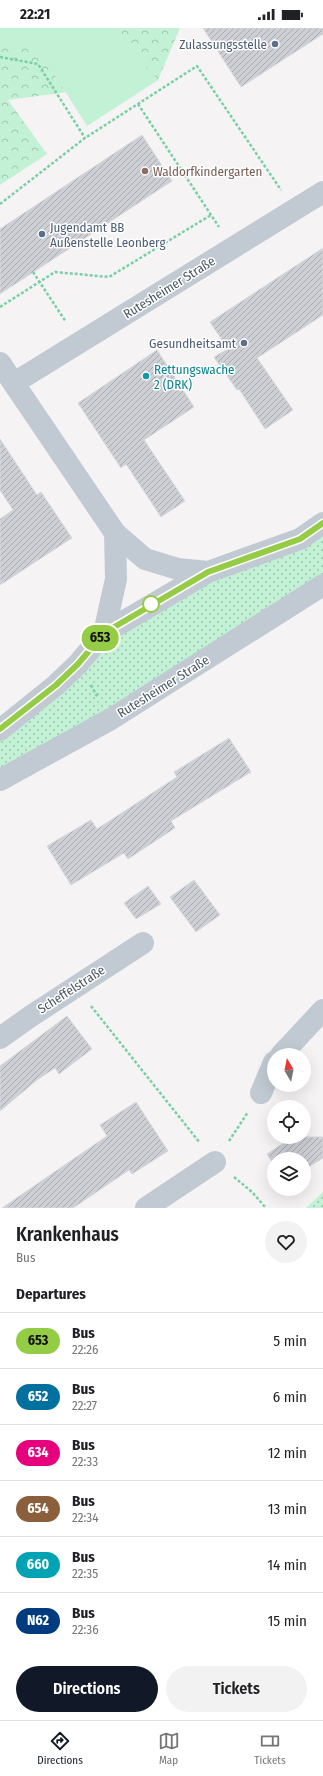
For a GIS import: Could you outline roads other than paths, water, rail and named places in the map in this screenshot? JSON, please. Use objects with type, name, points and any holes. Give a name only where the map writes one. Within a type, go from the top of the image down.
[{"type":"street","name":"Rutesheimer Straße","points":[[14,382],[80,343],[323,192]]},
{"type":"street","points":[[0,363],[115,533],[145,559],[178,570],[208,572]]},
{"type":"street","points":[[0,730],[56,685],[78,664],[104,633],[208,572],[300,539],[323,523]]},
{"type":"street","points":[[104,633],[116,578],[115,533]]},
{"type":"street","name":"Rutesheimer Straße","points":[[0,780],[111,719],[323,585]]},
{"type":"street","name":"Scheffelstraße","points":[[0,1038],[143,942]]},
{"type":"street","points":[[288,1048],[323,1010]]},
{"type":"street","points":[[261,1093],[267,1079]]},
{"type":"street","points":[[146,1208],[215,1162]]},
{"type":"place","name":"Zulassungsstelle","points":[[275,44]]},
{"type":"place","name":"Waldorfkindergarten","points":[[145,171]]},
{"type":"place","name":"Jugendamt BB Außenstelle Leonberg","points":[[42,234]]},
{"type":"place","name":"Gesundheitsamt","points":[[244,343]]},
{"type":"place","name":"Rettungswache 2 (DRK)","points":[[146,376]]}]
